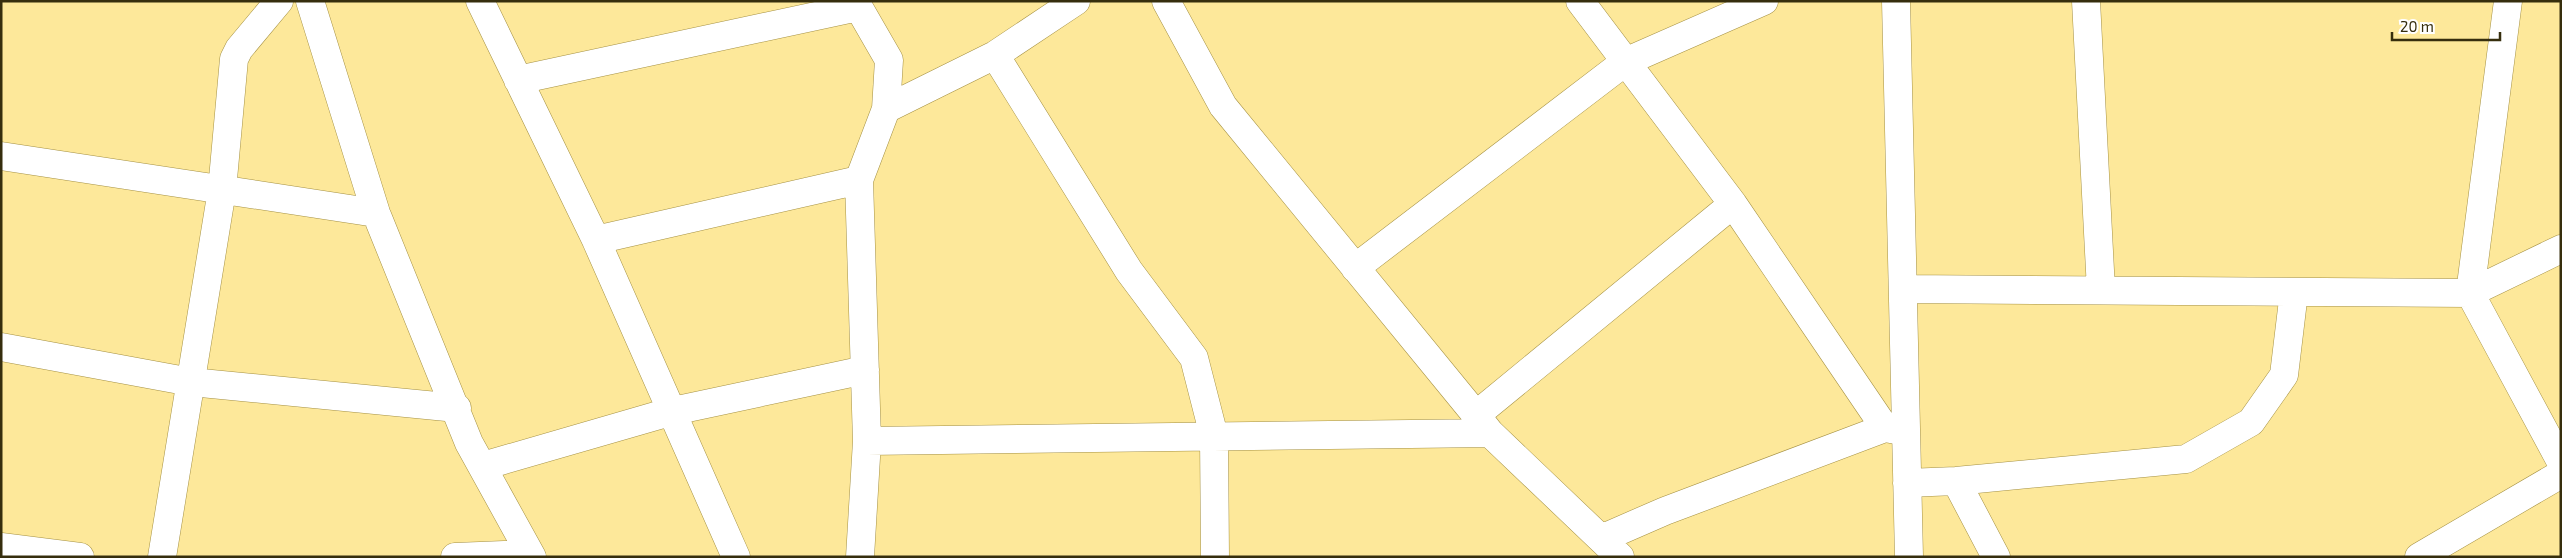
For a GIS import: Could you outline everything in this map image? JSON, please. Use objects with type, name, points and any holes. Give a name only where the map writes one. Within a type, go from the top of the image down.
[{"type":"street","points":[[162,557],[222,190],[234,59],[239,49],[280,1]]},
{"type":"street","points":[[310,1],[376,213],[457,408],[469,443],[531,555],[455,557]]},
{"type":"street","points":[[480,1],[596,240],[736,557]]},
{"type":"street","points":[[886,109],[995,55],[1076,1]]},
{"type":"street","points":[[1166,1],[1223,106],[1355,268],[1483,424],[1611,547],[1664,511],[1896,430]]},
{"type":"street","points":[[1580,1],[1733,204],[1896,430]]},
{"type":"street","points":[[1355,268],[1625,62],[1764,1]]},
{"type":"street","points":[[1896,1],[1903,289],[1896,430],[1907,483],[1909,557]]},
{"type":"street","points":[[2086,1],[2101,290]]},
{"type":"street","points":[[2508,1],[2470,293],[2561,462]]},
{"type":"street","points":[[518,80],[856,4],[889,60],[886,109],[859,180],[867,441],[860,557]]},
{"type":"street","points":[[995,55],[1129,271],[1194,358],[1214,436],[1214,557]]},
{"type":"street","points":[[1,156],[376,213]]},
{"type":"street","points":[[596,240],[859,180]]},
{"type":"street","points":[[867,441],[1214,436],[1483,424],[1733,204]]},
{"type":"street","points":[[1903,289],[2470,293],[2561,249]]},
{"type":"street","points":[[1907,483],[1956,482],[2186,459],[2251,422],[2284,375],[2294,292]]},
{"type":"street","points":[[1,348],[191,382],[457,408]]},
{"type":"street","points":[[483,466],[673,411],[865,370]]},
{"type":"street","points":[[2419,557],[2561,474]]},
{"type":"street","points":[[1956,482],[1996,557]]},
{"type":"street","points":[[1,547],[80,557]]}]
